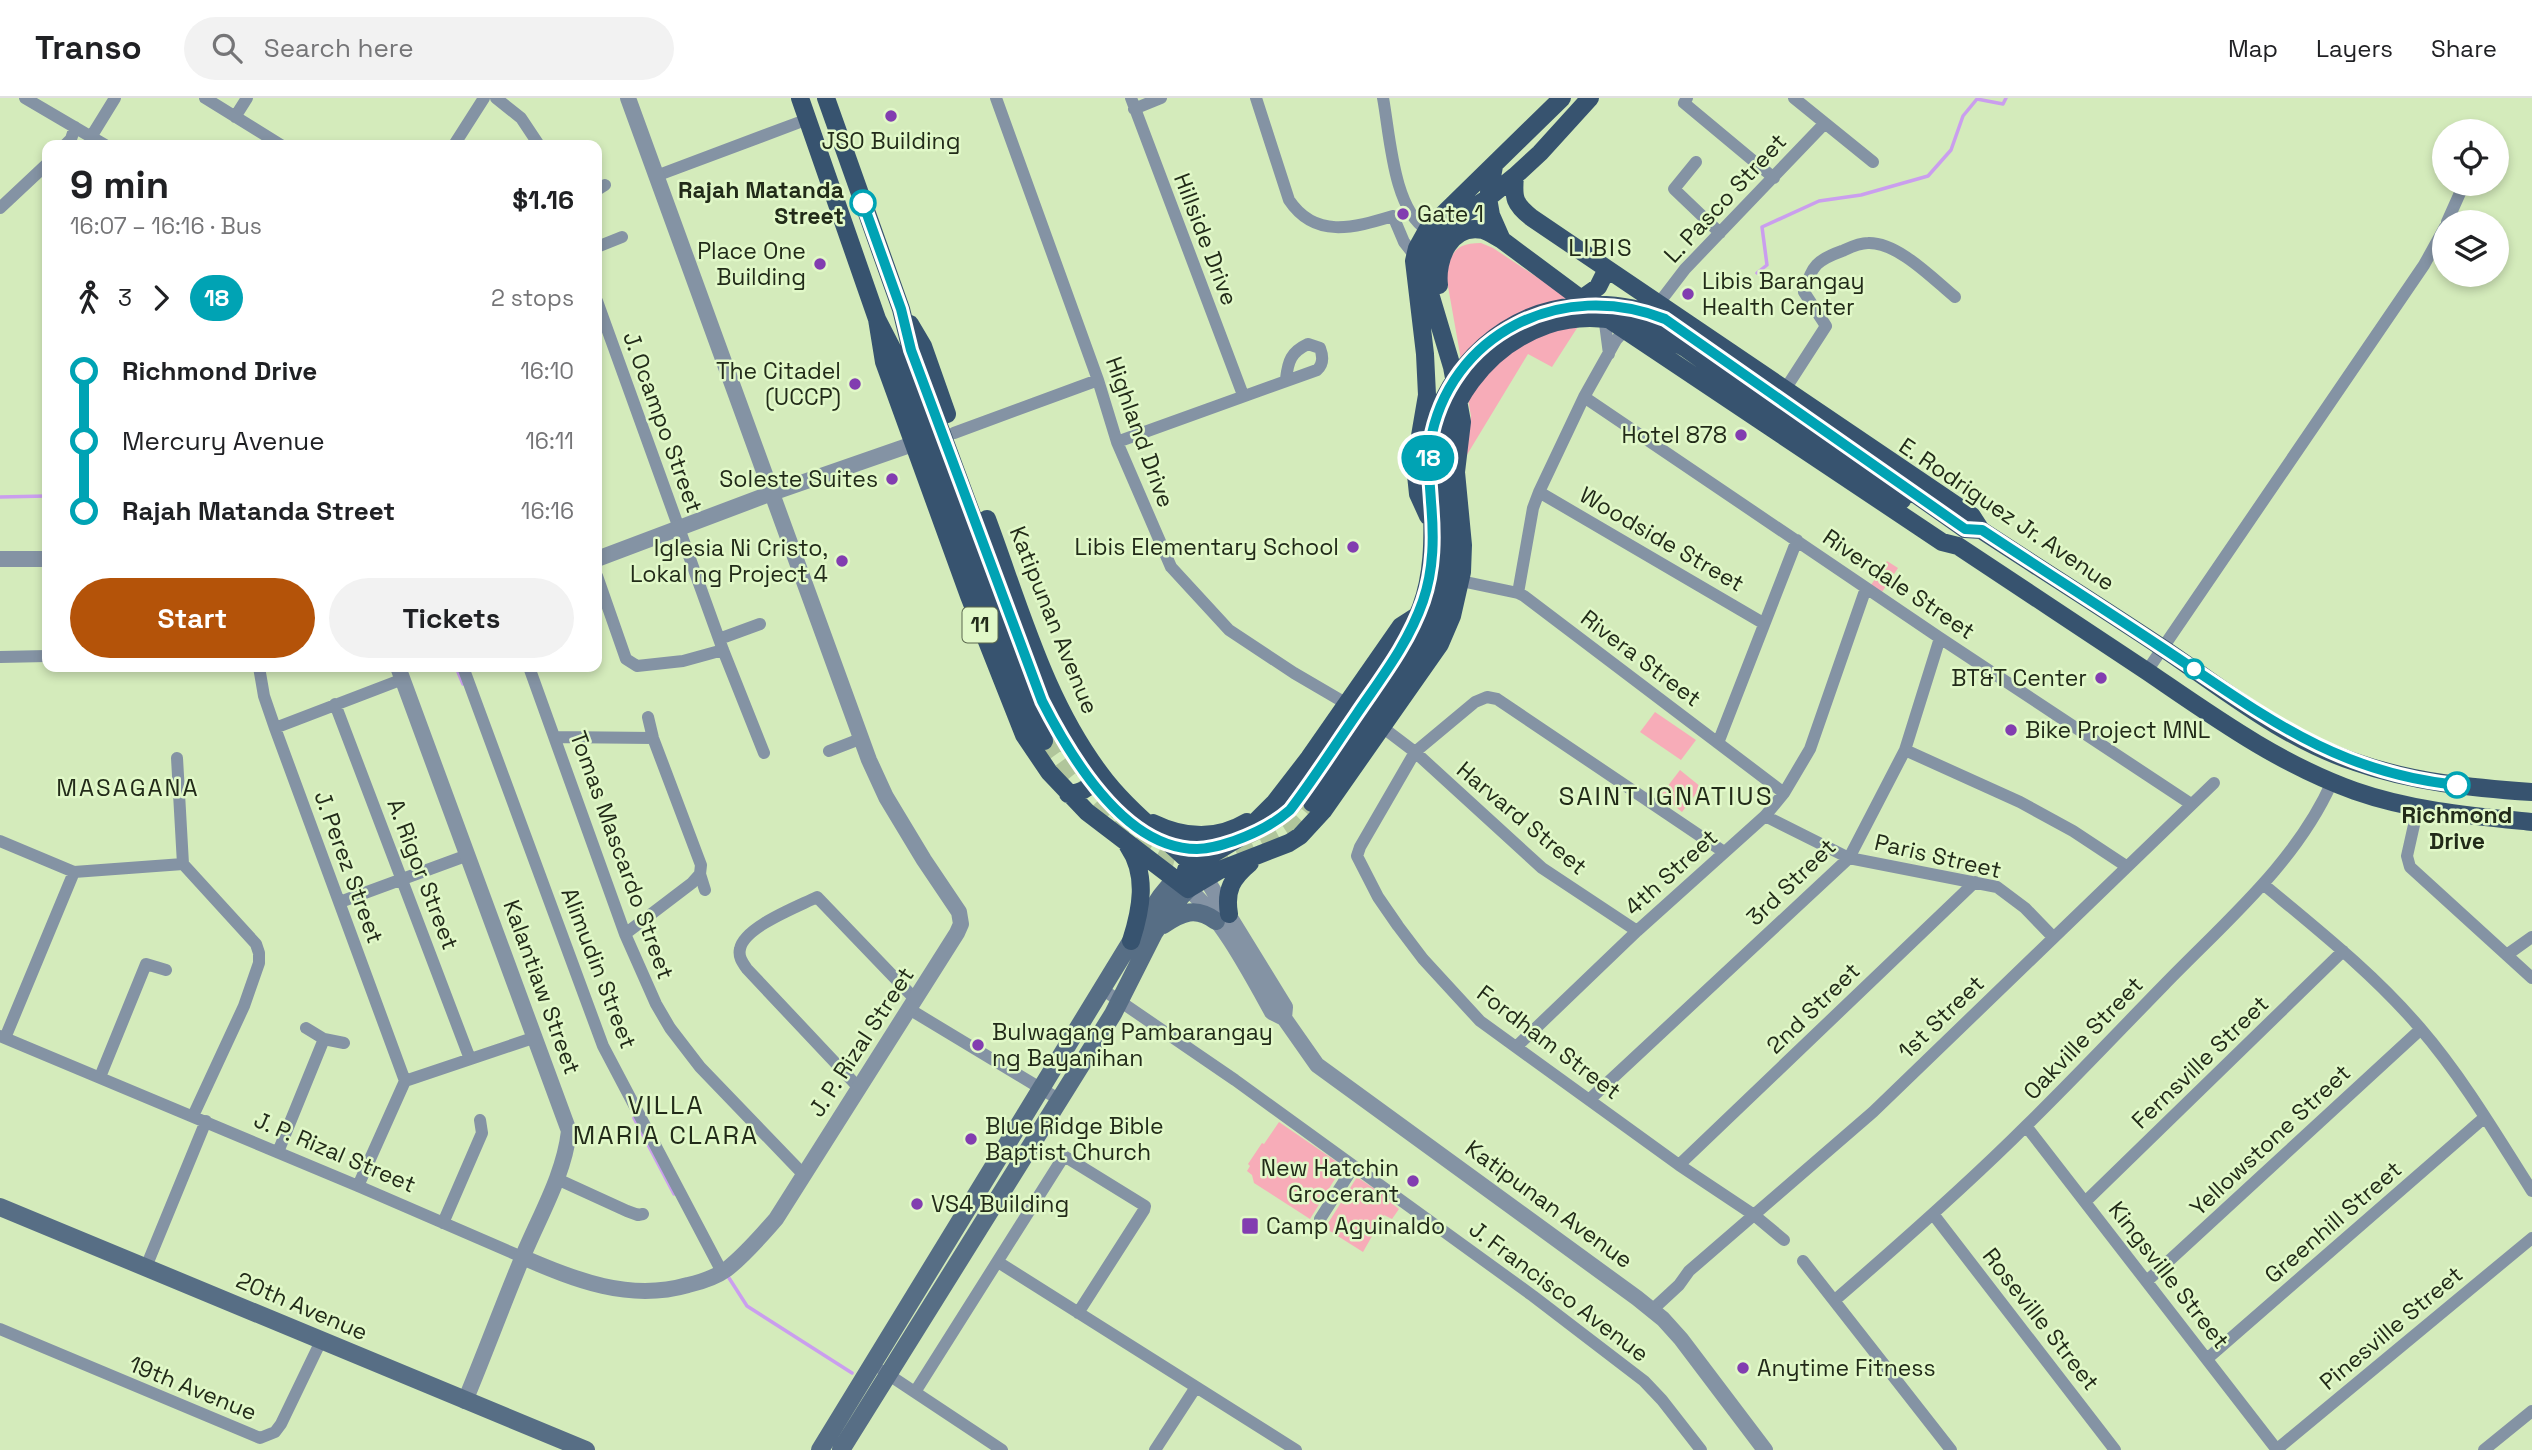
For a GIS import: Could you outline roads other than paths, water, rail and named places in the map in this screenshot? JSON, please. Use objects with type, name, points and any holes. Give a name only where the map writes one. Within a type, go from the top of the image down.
[{"type":"main road","name":"Katipunan Avenue","points":[[800,98],[877,319],[896,356],[1024,704],[1052,737],[911,350],[901,309],[826,98]]},
{"type":"main road","points":[[1562,98],[1421,238],[1415,256],[1415,271],[1425,354],[1427,401],[1415,465],[1418,494],[1436,511],[1448,569],[1444,597],[1436,620],[1421,648],[1307,799],[1404,646],[1418,615],[1431,569],[1436,511],[1446,435],[1461,398],[1481,368],[1510,344],[1536,329],[1571,320],[1606,319],[1642,326],[1674,340],[1950,526],[1982,530]]},
{"type":"main road","points":[[1452,367],[1426,271],[1427,256],[1433,240],[1444,227],[1488,198],[1541,153],[1590,98]]},
{"type":"main road","points":[[1494,166],[1488,198],[1502,240]]},
{"type":"main road","name":"E. Rodriguez Jr. Avenue","points":[[1515,176],[1513,194],[1516,203],[1524,212],[1784,391],[1972,516],[1982,530],[2258,713],[2310,743],[2352,762],[2400,776],[2440,783],[2532,792]]},
{"type":"main road","points":[[1199,871],[1264,852],[1300,836],[1341,786],[1435,653],[1450,621],[1461,581],[1463,545],[1456,472],[1462,422],[1437,271],[1440,257],[1446,247],[1453,239],[1472,230],[1484,230],[1502,240],[1604,316],[1726,398],[1942,542],[1958,546],[2242,736],[2298,767],[2386,801],[2455,814],[2532,822]]},
{"type":"main road","points":[[1581,299],[1598,287],[1607,268]]},
{"type":"main road","name":"Katipunan Avenue","points":[[901,309],[923,346],[1054,695],[1103,778],[1136,813],[1199,871]]},
{"type":"main road","name":"Katipunan Avenue","points":[[877,319],[884,362],[1015,716],[1038,757],[1068,794],[1126,843],[1182,884]]},
{"type":"main road","points":[[1726,398],[1746,365]]},
{"type":"main road","points":[[1950,526],[1958,546]]},
{"type":"main road","points":[[841,1450],[881,1370],[1041,1088],[1161,896],[1199,871],[1239,838],[1275,802],[1297,776],[1401,626],[1418,615]]},
{"type":"main road","points":[[1068,794],[1082,792],[1103,778]]},
{"type":"main road","points":[[1083,808],[1103,778]]},
{"type":"main road","points":[[1136,813],[1169,830],[1207,835],[1235,828],[1275,802]]},
{"type":"main road","points":[[1126,843],[1136,860],[1141,889],[1139,911],[1131,941]]},
{"type":"main road","points":[[1157,928],[1180,914],[1191,911],[1223,917],[1231,883],[1237,874],[1264,852]]},
{"type":"main road","points":[[820,1450],[881,1370],[1060,1100],[1120,1002],[1157,928],[1174,904],[1182,884]]},
{"type":"main road","name":"20th Avenue","points":[[0,1207],[586,1450]]},
{"type":"street","points":[[25,98],[96,140]]},
{"type":"street","points":[[91,137],[115,98]]},
{"type":"street","points":[[205,98],[273,140]]},
{"type":"street","points":[[235,117],[247,98]]},
{"type":"street","points":[[457,140],[484,98]]},
{"type":"street","points":[[496,98],[522,118],[536,140]]},
{"type":"street","name":"J. P. Rizal Street","points":[[3,1037],[572,1278],[607,1288],[642,1293],[673,1289],[722,1272],[751,1247],[776,1219],[961,924],[959,912],[923,860],[886,797],[860,739],[628,98]]},
{"type":"street","name":"Highland Drive","points":[[996,98],[1098,380],[1116,442],[1171,568],[1229,630],[1347,704]]},
{"type":"street","points":[[1132,104],[1161,98]]},
{"type":"street","points":[[1256,98],[1289,200],[1298,213],[1321,227],[1343,226],[1393,216]]},
{"type":"street","points":[[1383,98],[1402,198],[1417,223],[1427,230]]},
{"type":"street","points":[[1687,98],[1684,103],[1774,178]]},
{"type":"street","points":[[1794,98],[1873,162]]},
{"type":"street","name":"Hillside Drive","points":[[1132,104],[1243,395]]},
{"type":"street","points":[[656,176],[808,119]]},
{"type":"street","name":"L. Pasco Street","points":[[1659,303],[1685,269],[1825,123]]},
{"type":"street","points":[[70,140],[75,127]]},
{"type":"street","points":[[1696,162],[1674,189],[1720,233]]},
{"type":"street","points":[[0,208],[42,178]]},
{"type":"street","points":[[1402,198],[1393,216],[1404,243],[1415,256]]},
{"type":"street","points":[[602,245],[622,237]]},
{"type":"street","points":[[1784,391],[1825,328],[1825,323],[1804,292],[1809,275],[1821,259],[1871,242],[1892,248],[1955,297]]},
{"type":"street","points":[[2147,671],[2432,250]]},
{"type":"street","name":"J. Ocampo Street","points":[[602,315],[721,645],[764,753]]},
{"type":"street","points":[[1604,316],[1609,354]]},
{"type":"street","points":[[1518,593],[1533,508],[1539,492],[1584,397],[1625,330]]},
{"type":"street","points":[[1116,442],[1286,379]]},
{"type":"street","points":[[954,433],[1098,380]]},
{"type":"street","name":"Riverdale Street","points":[[1584,397],[2191,804]]},
{"type":"street","points":[[602,557],[772,493],[913,444]]},
{"type":"street","name":"Woodside Street","points":[[1539,492],[1763,623]]},
{"type":"street","points":[[1718,743],[1797,540]]},
{"type":"street","points":[[0,559],[42,559]]},
{"type":"street","name":"Rivera Street","points":[[1461,581],[1518,593],[1784,793]]},
{"type":"street","name":"4th Street","points":[[1516,1047],[1637,931],[1765,816],[1784,793],[1810,749],[1866,588]]},
{"type":"street","points":[[602,590],[626,659],[637,666],[684,661],[761,624]]},
{"type":"street","name":"3rd Street","points":[[1589,1100],[1849,858],[1905,750],[1940,638]]},
{"type":"street","points":[[0,657],[42,656]]},
{"type":"street","name":"J. Perez Street","points":[[260,672],[264,696],[275,728],[405,1081]]},
{"type":"street","name":"Alimudin Street","points":[[465,672],[603,1046],[722,1272]]},
{"type":"street","name":"Tomas Mascardo Street","points":[[531,672],[625,934],[640,971],[670,1028],[700,1067],[803,1174]]},
{"type":"street","points":[[275,728],[401,673]]},
{"type":"street","name":"Kalantiaw Street","points":[[401,673],[569,1131],[568,1146],[557,1180],[522,1257],[465,1401]]},
{"type":"street","name":"Fordham Street","points":[[1724,852],[1497,699],[1487,698],[1475,702],[1415,752],[1357,856],[1378,897],[1423,959],[1480,1021],[1679,1165],[1754,1215],[1784,1240]]},
{"type":"street","name":"A. Rigor Street","points":[[335,704],[404,879],[470,1059]]},
{"type":"street","points":[[648,717],[653,738],[701,865],[700,874],[705,890]]},
{"type":"street","name":"Harvard Street","points":[[1385,730],[1415,752],[1542,868],[1637,931]]},
{"type":"street","points":[[556,737],[653,738]]},
{"type":"street","points":[[829,751],[860,739]]},
{"type":"street","points":[[1905,750],[2020,802],[2073,831],[2126,866]]},
{"type":"street","points":[[177,758],[183,864],[256,944],[259,953],[259,963],[244,1006],[193,1116]]},
{"type":"street","name":"Oakville Street","points":[[1835,1300],[1933,1214],[2026,1126],[2263,884],[2302,837],[2319,811],[2332,782]]},
{"type":"street","name":"1st Street","points":[[1649,1307],[1679,1285],[1689,1272],[1873,1112],[2214,783]]},
{"type":"street","points":[[2418,807],[2407,856],[2410,867],[2532,978]]},
{"type":"street","name":"Paris Street","points":[[1765,816],[1849,858],[1997,887],[2012,896],[2053,937]]},
{"type":"street","points":[[0,841],[74,872],[183,864]]},
{"type":"street","points":[[340,902],[468,855]]},
{"type":"street","name":"Katipunan Avenue","points":[[1199,871],[1223,917],[1285,1007],[1284,1018],[1309,1057],[1324,1072],[1663,1319],[1765,1450]]},
{"type":"street","points":[[3,1037],[74,872]]},
{"type":"street","points":[[625,934],[700,874]]},
{"type":"street","name":"2nd Street","points":[[1679,1165],[1975,882]]},
{"type":"street","name":"Katipunan Avenue","points":[[1182,884],[1223,917]]},
{"type":"street","points":[[2263,884],[2382,986],[2421,1029],[2485,1117],[2532,1192]]},
{"type":"street","points":[[859,1088],[747,970],[740,959],[740,948],[745,937],[754,929],[817,897],[912,1004],[1060,1100]]},
{"type":"street","points":[[2508,954],[2532,937]]},
{"type":"street","name":"Fernsville Street","points":[[2085,1202],[2343,951]]},
{"type":"street","points":[[100,1077],[146,964],[166,970]]},
{"type":"street","name":"J. Francisco Avenue","points":[[1102,989],[1354,1166],[1533,1296],[1644,1381],[1701,1450]]},
{"type":"street","points":[[306,1028],[324,1039],[344,1043]]},
{"type":"street","name":"Yellowstone Street","points":[[2147,1281],[2421,1029]]},
{"type":"street","points":[[358,1186],[405,1081],[536,1037]]},
{"type":"street","points":[[278,1152],[324,1039]]},
{"type":"street","name":"Greenhill Street","points":[[2208,1358],[2485,1117]]},
{"type":"street","points":[[443,1223],[479,1141],[483,1127],[480,1120]]},
{"type":"street","points":[[146,1268],[206,1121]]},
{"type":"street","name":"Kingsville Street","points":[[2026,1126],[2277,1450]]},
{"type":"street","points":[[915,1392],[1063,1156],[1144,1206],[1144,1210],[1078,1312]]},
{"type":"street","points":[[1320,1219],[1354,1166]]},
{"type":"street","points":[[557,1180],[627,1211],[643,1214]]},
{"type":"street","name":"Roseville Street","points":[[1933,1214],[2115,1450]]},
{"type":"street","name":"Pinesville Street","points":[[2277,1450],[2532,1238]]},
{"type":"street","points":[[1803,1261],[1951,1450]]},
{"type":"street","points":[[998,1262],[1296,1450]]},
{"type":"street","name":"19th Avenue","points":[[0,1329],[260,1438],[275,1432],[281,1424],[321,1341]]},
{"type":"street","points":[[881,1370],[1002,1450]]},
{"type":"street","points":[[1155,1450],[1196,1387]]},
{"type":"street","points":[[2484,1450],[2532,1411]]},
{"type":"waterway","points":[[1757,273],[1767,265],[1762,227],[1819,201],[1861,195],[1928,176],[1951,150],[1963,116],[1977,99],[2003,104],[2006,98]]},
{"type":"waterway","points":[[0,497],[42,496]]},
{"type":"waterway","points":[[458,672],[463,684]]},
{"type":"waterway","points":[[634,1118],[674,1194]]},
{"type":"waterway","points":[[729,1278],[747,1306],[852,1373]]},
{"type":"tunnel","points":[[1060,733],[1089,778],[1122,815]]},
{"type":"tunnel","points":[[1044,741],[1083,793],[1119,828],[1137,842],[1173,860],[1203,861],[1252,846],[1286,829],[1299,819],[1312,803]]},
{"type":"tunnel","points":[[1244,837],[1276,820],[1302,795]]},
{"type":"place","name":"JSO Building","points":[[891,116]]},
{"type":"place","name":"Rajah Matanda Street","points":[[863,203]]},
{"type":"place","name":"Gate 1","points":[[1403,214]]},
{"type":"place","name":"Place One Building","points":[[820,264]]},
{"type":"place","name":"Libis Barangay Health Center","points":[[1688,294]]},
{"type":"place","name":"The Citadel (UCCP)","points":[[855,384]]},
{"type":"place","name":"Hotel 878","points":[[1741,435]]},
{"type":"place","name":"Soleste Suites","points":[[892,479]]},
{"type":"place","name":"Libis Elementary School","points":[[1353,547]]},
{"type":"place","name":"Iglesia Ni Cristo, Lokal ng Project 4","points":[[842,561]]},
{"type":"place","name":"BT&T Center","points":[[2101,678]]},
{"type":"place","name":"Bike Project MNL","points":[[2011,730]]},
{"type":"place","name":"Richmond Drive","points":[[2457,785]]},
{"type":"place","name":"Bulwagang Pambarangay ng Bayanihan","points":[[978,1045]]},
{"type":"place","name":"Blue Ridge Bible Baptist Church","points":[[971,1139]]},
{"type":"place","name":"New Hatchin Grocerant","points":[[1413,1181]]},
{"type":"place","name":"VS4 Building","points":[[917,1204]]},
{"type":"place","name":"Camp Aguinaldo","points":[[1250,1226]]},
{"type":"place","name":"Anytime Fitness","points":[[1743,1368]]},
{"type":"district","name":"LIBIS","points":[[1601,248]]},
{"type":"district","name":"MASAGANA","points":[[128,788]]},
{"type":"district","name":"SAINT IGNATIUS","points":[[1666,796]]},
{"type":"district","name":"VILLA MARIA CLARA","points":[[666,1120]]}]
